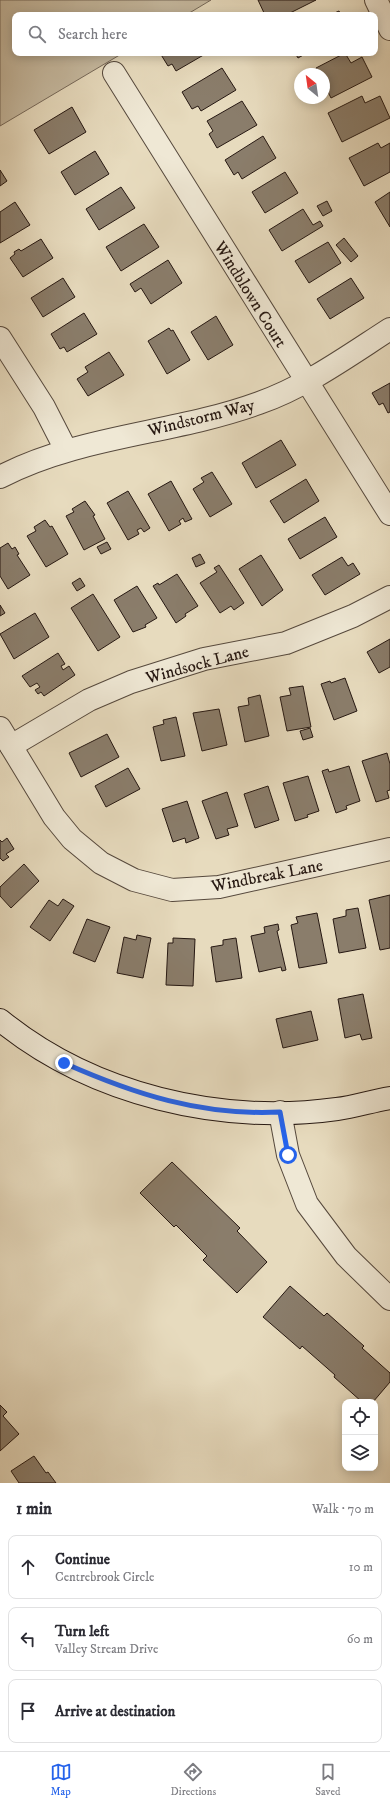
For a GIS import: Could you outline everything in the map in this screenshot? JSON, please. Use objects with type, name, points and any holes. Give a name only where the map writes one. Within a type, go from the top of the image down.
[{"type":"street","points":[[376,0],[390,29]]},
{"type":"street","name":"Windblown Court","points":[[114,73],[390,514]]},
{"type":"street","name":"Windstorm Way","points":[[0,477],[26,464],[66,450],[207,418],[258,403],[307,383],[390,329]]},
{"type":"street","points":[[0,338],[44,407],[66,450]]},
{"type":"street","name":"Windsock Lane","points":[[5,737],[131,682],[204,659],[286,643],[354,616],[390,597]]},
{"type":"street","name":"Windbreak Lane","points":[[5,737],[54,817],[72,840],[101,863],[134,880],[172,890],[219,887],[390,848]]},
{"type":"street","points":[[0,1020],[30,1042],[64,1063],[148,1097],[257,1114],[336,1109],[390,1098]]},
{"type":"street","points":[[280,1112],[288,1155],[307,1204],[346,1256],[390,1299]]},
{"type":"shaded area","points":[[0,0],[211,0],[191,12],[12,12],[12,56],[118,56],[0,126]]},
{"type":"building","points":[[258,0],[316,0],[292,12],[264,12]]},
{"type":"building","points":[[162,56],[202,56],[176,71],[172,64],[168,66]]},
{"type":"building","points":[[339,56],[347,56],[351,63],[362,57],[372,77],[331,98],[330,68],[316,68]]},
{"type":"building","points":[[222,68],[236,90],[201,111],[198,106],[192,109],[182,92]]},
{"type":"building","points":[[362,96],[365,103],[380,96],[390,118],[342,142],[328,113]]},
{"type":"building","points":[[242,101],[257,125],[217,148],[209,134],[213,131],[207,121]]},
{"type":"building","points":[[72,107],[86,132],[49,154],[34,130]]},
{"type":"building","points":[[263,136],[276,158],[242,179],[238,172],[234,175],[225,160]]},
{"type":"building","points":[[378,143],[381,148],[390,143],[390,172],[364,186],[349,158]]},
{"type":"building","points":[[95,151],[109,174],[75,195],[61,172]]},
{"type":"building","points":[[0,170],[7,181],[0,186]]},
{"type":"building","points":[[285,172],[298,193],[265,213],[252,192]]},
{"type":"building","points":[[121,187],[135,208],[99,230],[86,209]]},
{"type":"building","points":[[390,192],[390,227],[375,202]]},
{"type":"building","points":[[327,201],[332,211],[323,216],[317,206]]},
{"type":"building","points":[[15,202],[30,225],[0,243],[0,212]]},
{"type":"building","points":[[303,209],[313,225],[320,221],[323,226],[282,251],[269,230]]},
{"type":"building","points":[[144,224],[159,247],[121,271],[106,247]]},
{"type":"building","points":[[344,238],[358,256],[351,262],[336,245]]},
{"type":"building","points":[[41,239],[53,258],[23,277],[10,258],[15,254],[14,252],[19,249],[21,251]]},
{"type":"building","points":[[328,242],[341,263],[309,283],[295,261]]},
{"type":"building","points":[[168,260],[182,283],[151,304],[141,288],[135,292],[130,284]]},
{"type":"building","points":[[63,278],[75,297],[43,317],[31,298]]},
{"type":"building","points":[[351,278],[364,298],[330,319],[317,299]]},
{"type":"building","points":[[84,313],[97,334],[67,352],[64,347],[60,349],[51,334]]},
{"type":"building","points":[[216,316],[233,345],[208,360],[191,332]]},
{"type":"building","points":[[169,328],[171,331],[173,330],[190,360],[167,374],[148,341]]},
{"type":"building","points":[[109,352],[124,375],[88,396],[77,379],[88,372],[85,367]]},
{"type":"building","points":[[390,383],[390,412],[388,413],[383,403],[379,405],[372,393]]},
{"type":"building","points":[[281,440],[296,465],[256,488],[242,463]]},
{"type":"building","points":[[212,472],[232,504],[210,517],[193,489],[204,482],[201,478]]},
{"type":"building","points":[[306,479],[319,501],[284,523],[270,501]]},
{"type":"building","points":[[171,481],[192,519],[185,522],[183,518],[179,521],[181,524],[169,531],[148,494]]},
{"type":"building","points":[[128,491],[150,528],[144,532],[141,528],[137,530],[139,534],[128,540],[107,503]]},
{"type":"building","points":[[85,501],[95,515],[93,516],[105,539],[84,550],[66,516],[74,512],[72,509]]},
{"type":"building","points":[[325,517],[337,537],[300,559],[288,539]]},
{"type":"building","points":[[45,520],[50,527],[52,526],[68,554],[46,567],[27,536],[36,531],[34,527]]},
{"type":"building","points":[[107,542],[111,549],[101,554],[97,547]]},
{"type":"building","points":[[8,543],[12,549],[15,547],[19,554],[17,555],[30,575],[8,589],[0,576],[0,548]]},
{"type":"building","points":[[200,554],[205,563],[196,567],[192,558]]},
{"type":"building","points":[[261,555],[283,590],[262,606],[239,569]]},
{"type":"building","points":[[342,557],[348,566],[353,563],[360,574],[325,595],[312,575]]},
{"type":"building","points":[[219,565],[244,603],[234,610],[231,606],[220,613],[200,583],[217,572],[214,568]]},
{"type":"building","points":[[177,574],[198,606],[185,614],[186,616],[176,623],[153,586],[158,583],[159,585]]},
{"type":"building","points":[[80,578],[85,586],[77,591],[72,583]]},
{"type":"building","points":[[137,586],[157,618],[145,625],[146,627],[133,632],[114,600]]},
{"type":"building","points":[[93,594],[120,637],[98,651],[71,608]]},
{"type":"building","points":[[0,605],[5,613],[0,616]]},
{"type":"building","points":[[35,613],[49,637],[14,659],[0,634]]},
{"type":"building","points":[[390,639],[390,667],[379,673],[367,652]]},
{"type":"building","points":[[58,653],[65,664],[61,666],[63,670],[69,666],[75,675],[44,696],[41,692],[38,694],[35,690],[40,687],[37,683],[30,687],[22,676]]},
{"type":"building","points":[[345,678],[357,711],[334,720],[321,684],[330,681],[331,683]]},
{"type":"building","points":[[303,686],[311,727],[287,731],[280,697],[291,695],[289,688]]},
{"type":"building","points":[[260,695],[269,736],[245,742],[238,707],[249,705],[248,698]]},
{"type":"building","points":[[219,709],[227,745],[202,751],[193,713]]},
{"type":"building","points":[[176,717],[185,756],[161,761],[153,727],[164,724],[163,720]]},
{"type":"building","points":[[310,728],[313,737],[303,740],[300,731]]},
{"type":"building","points":[[107,734],[119,757],[81,777],[69,753]]},
{"type":"building","points":[[387,753],[390,764],[390,790],[387,791],[389,798],[376,802],[362,761]]},
{"type":"building","points":[[349,766],[360,801],[346,806],[347,809],[336,813],[322,771],[328,769],[329,772]]},
{"type":"building","points":[[128,768],[140,789],[106,807],[95,786]]},
{"type":"building","points":[[308,776],[319,811],[307,815],[308,817],[295,821],[283,783]]},
{"type":"building","points":[[268,786],[279,820],[255,828],[244,794]]},
{"type":"building","points":[[227,792],[238,826],[227,829],[229,835],[216,839],[202,801]]},
{"type":"building","points":[[187,801],[199,838],[186,843],[185,838],[173,842],[162,809]]},
{"type":"building","points":[[7,838],[14,849],[6,854],[9,857],[3,861],[0,858],[0,840],[2,842]]},
{"type":"building","points":[[24,864],[39,881],[11,908],[0,896],[0,887]]},
{"type":"building","points":[[390,895],[390,948],[380,950],[369,900]]},
{"type":"building","points":[[63,899],[74,906],[50,941],[30,927],[49,900],[58,906]]},
{"type":"building","points":[[358,908],[366,948],[339,953],[333,919],[346,916],[346,910]]},
{"type":"building","points":[[317,913],[327,963],[299,968],[291,925],[298,923],[296,917]]},
{"type":"building","points":[[87,919],[110,927],[95,962],[73,953]]},
{"type":"building","points":[[278,924],[279,930],[277,931],[286,970],[282,971],[281,967],[259,972],[251,936],[265,933],[264,927]]},
{"type":"building","points":[[137,935],[151,938],[143,978],[117,973],[124,937],[136,940]]},
{"type":"building","points":[[173,938],[195,939],[193,986],[166,985],[168,943],[173,943]]},
{"type":"building","points":[[236,938],[242,978],[216,982],[211,947],[223,945],[223,940]]},
{"type":"building","points":[[363,994],[372,1038],[362,1040],[360,1034],[345,1038],[338,999]]},
{"type":"building","points":[[311,1011],[318,1040],[283,1048],[276,1019]]},
{"type":"building","points":[[172,1162],[240,1228],[237,1231],[267,1262],[237,1293],[203,1260],[207,1256],[176,1225],[174,1227],[140,1193]]},
{"type":"building","points":[[290,1286],[324,1316],[327,1313],[364,1346],[362,1348],[390,1373],[390,1382],[376,1399],[359,1399],[334,1377],[335,1375],[302,1346],[300,1349],[263,1317]]},
{"type":"building","points":[[0,1405],[7,1412],[3,1416],[19,1434],[0,1451]]},
{"type":"building","points":[[34,1456],[46,1473],[48,1472],[56,1483],[19,1483],[11,1471]]},
{"type":"route","points":[[64,1063],[90,1075],[148,1097],[194,1106],[257,1114],[280,1112],[288,1155]]}]
